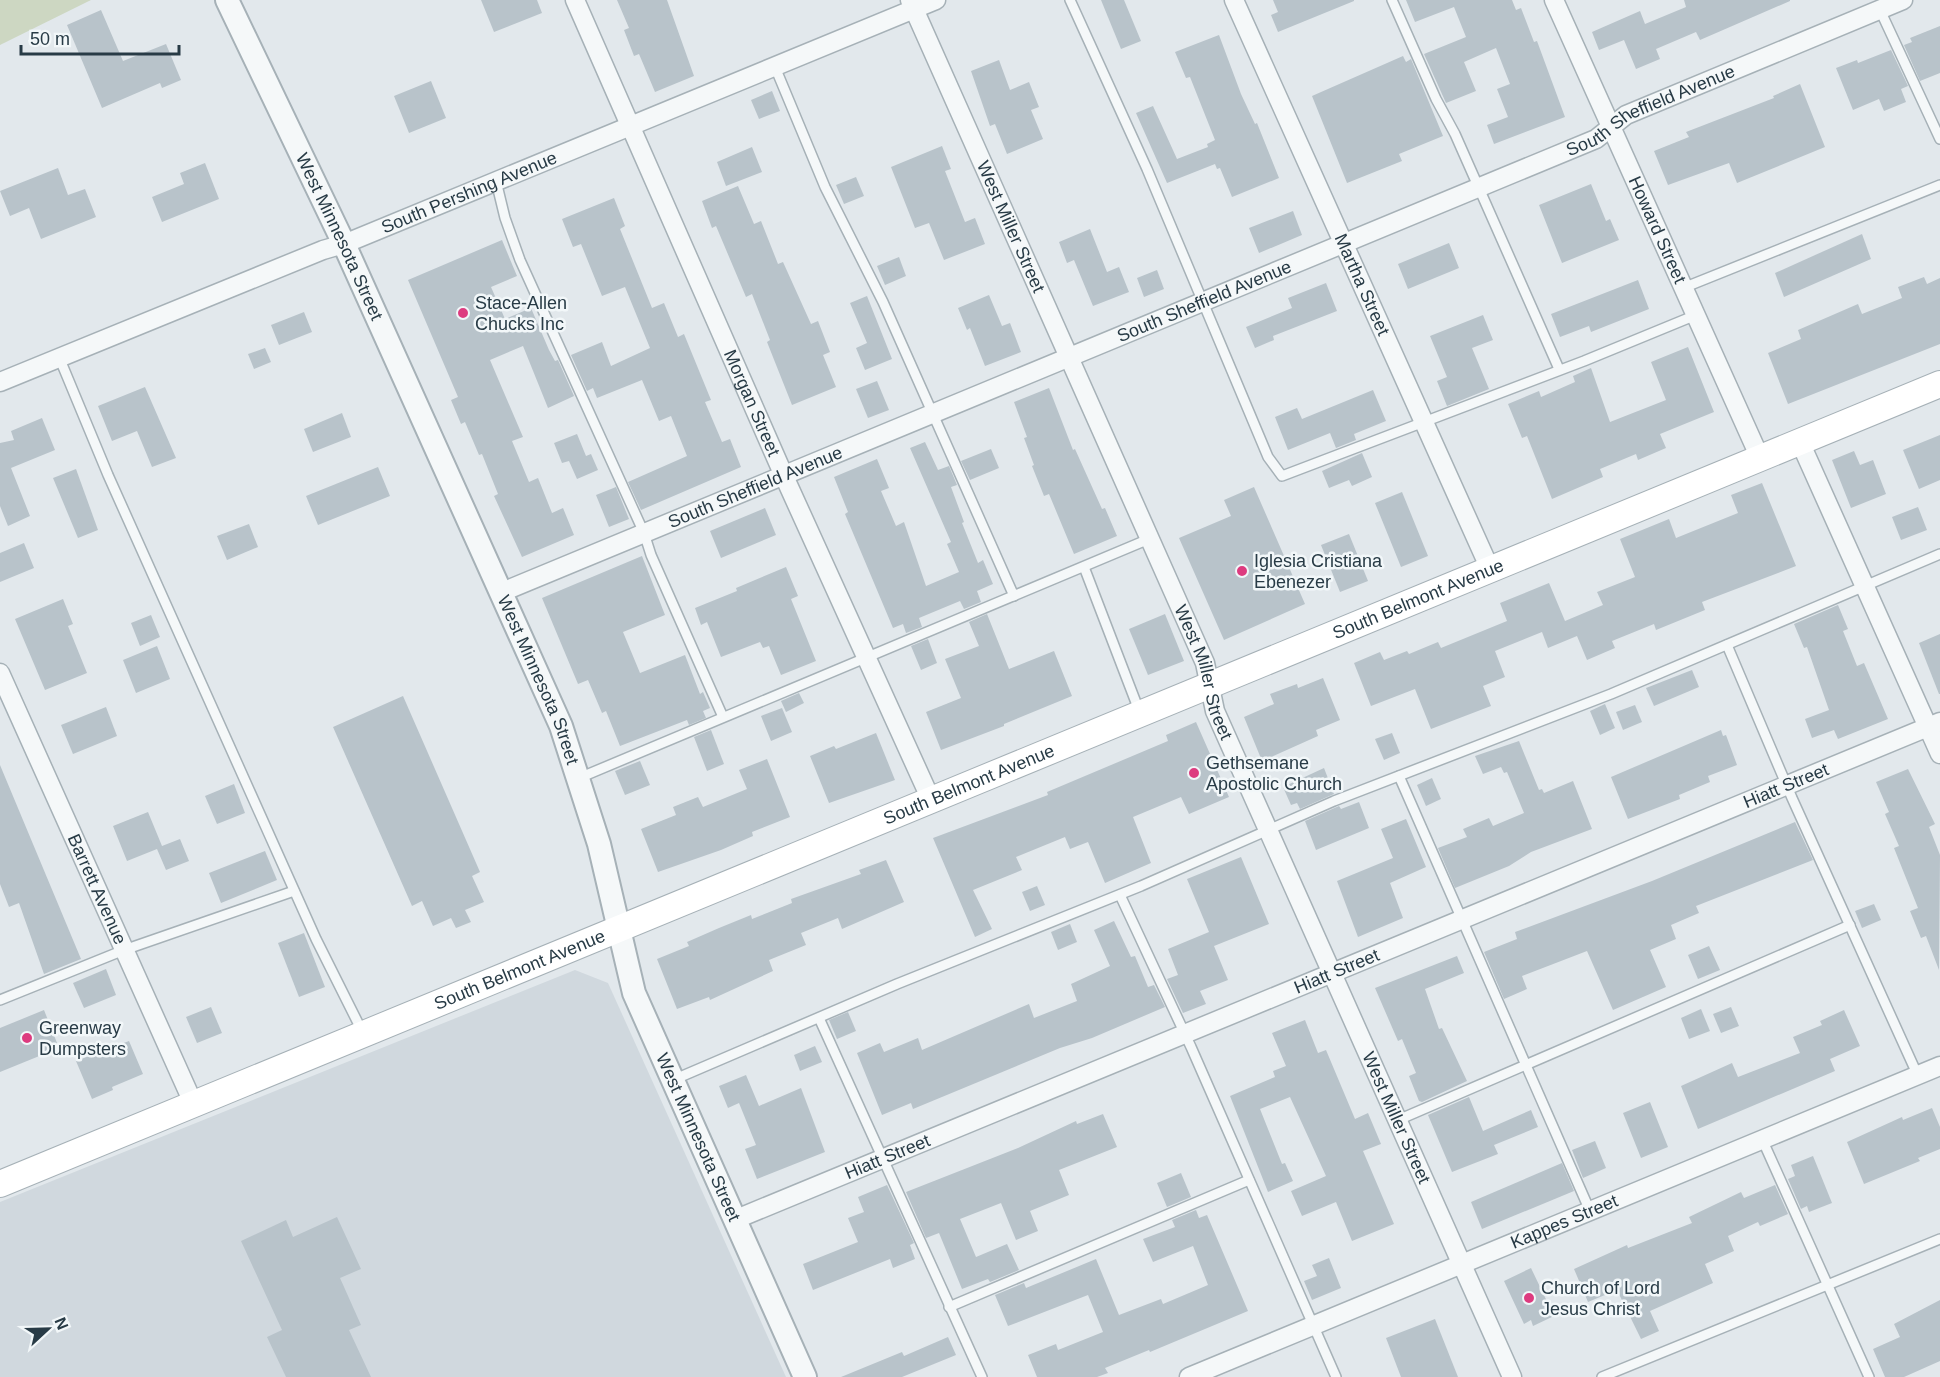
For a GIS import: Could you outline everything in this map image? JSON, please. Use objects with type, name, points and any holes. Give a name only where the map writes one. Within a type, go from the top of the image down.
[{"type":"main road","name":"South Belmont Avenue","points":[[0,1185],[618,932],[1940,384]]},
{"type":"street","name":"West Minnesota Street","points":[[227,0],[344,244],[561,726],[599,844],[634,993],[671,1081],[805,1377]]},
{"type":"street","name":"Morgan Street","points":[[575,0],[784,476],[932,802]]},
{"type":"street","name":"South Pershing Avenue","points":[[0,382],[775,67],[912,5],[936,0]]},
{"type":"street","name":"Martha Street","points":[[1234,0],[1490,569]]},
{"type":"street","name":"Howard Street","points":[[1554,0],[1760,458]]},
{"type":"street","name":"South Sheffield Avenue","points":[[502,592],[1596,139],[1626,115],[1903,0]]},
{"type":"street","name":"West Miller Street","points":[[912,5],[1205,663],[1215,711],[1512,1377]]},
{"type":"street","points":[[1800,442],[1865,586],[1934,725],[1940,754]]},
{"type":"street","name":"Barrett Avenue","points":[[0,673],[194,1105]]},
{"type":"street","name":"Hiatt Street","points":[[734,1220],[1934,725]]},
{"type":"street","name":"Kappes Street","points":[[1189,1377],[1940,1066]]},
{"type":"lane","points":[[1070,0],[1147,169],[1268,457],[1282,476],[1696,315]]},
{"type":"lane","points":[[1392,0],[1559,369]]},
{"type":"lane","points":[[1880,10],[1940,139]]},
{"type":"lane","points":[[775,67],[825,187],[883,302],[1014,596]]},
{"type":"lane","points":[[496,181],[505,218],[520,260],[644,533],[651,555],[723,717]]},
{"type":"lane","points":[[1683,288],[1940,185]]},
{"type":"lane","points":[[59,357],[108,475],[294,891],[364,1036]]},
{"type":"lane","points":[[579,778],[1149,539]]},
{"type":"lane","points":[[671,1081],[1120,895],[1334,801],[1611,694],[1940,554]]},
{"type":"lane","points":[[1084,567],[1142,715]]},
{"type":"lane","points":[[1727,645],[1787,786],[1918,1076]]},
{"type":"lane","points":[[1399,776],[1590,1211]]},
{"type":"lane","points":[[0,1000],[124,950],[294,891]]},
{"type":"lane","points":[[1120,895],[1185,1034],[1336,1377]]},
{"type":"lane","points":[[1398,1120],[1850,925]]},
{"type":"lane","points":[[819,1018],[982,1377]]},
{"type":"lane","points":[[1762,1139],[1869,1377]]},
{"type":"lane","points":[[949,1307],[1249,1180]]},
{"type":"lane","points":[[1602,1377],[1940,1239]]},
{"type":"shaded area","points":[[575,970],[608,983],[786,1377],[0,1377],[0,1202]]},
{"type":"green space","points":[[0,0],[91,0],[0,45]]},
{"type":"building","points":[[481,0],[537,0],[542,13],[494,32]]},
{"type":"building","points":[[617,0],[667,0],[694,76],[655,92],[639,54],[634,56],[624,30],[629,28]]},
{"type":"building","points":[[1101,0],[1124,0],[1141,41],[1121,49]]},
{"type":"building","points":[[1273,0],[1354,1],[1278,32],[1271,15],[1278,12]]},
{"type":"building","points":[[1406,0],[1512,0],[1516,10],[1521,8],[1534,42],[1537,41],[1565,117],[1494,144],[1487,125],[1508,117],[1497,89],[1510,84],[1496,48],[1464,62],[1476,91],[1446,103],[1424,54],[1466,37],[1454,7],[1415,22]]},
{"type":"building","points":[[1684,0],[1790,1],[1700,40],[1696,32],[1656,49],[1660,59],[1636,69],[1624,40],[1599,50],[1592,32],[1640,11],[1645,24],[1686,7]]},
{"type":"building","points":[[101,10],[123,61],[166,44],[181,80],[162,88],[160,83],[102,108],[67,25]]},
{"type":"building","points":[[1940,26],[1940,73],[1920,81],[1904,45],[1912,42],[1910,38]]},
{"type":"building","points":[[1219,35],[1241,94],[1255,124],[1257,123],[1279,178],[1232,197],[1220,168],[1217,169],[1215,164],[1167,183],[1136,113],[1153,106],[1177,159],[1208,147],[1207,144],[1215,140],[1190,77],[1186,78],[1175,52]]},
{"type":"building","points":[[1891,50],[1908,86],[1901,89],[1906,102],[1884,111],[1879,99],[1853,110],[1836,68],[1857,60],[1858,63]]},
{"type":"building","points":[[1403,56],[1406,62],[1411,59],[1443,136],[1399,154],[1402,161],[1347,183],[1312,96]]},
{"type":"building","points":[[999,60],[1010,90],[1029,82],[1039,107],[1031,110],[1043,139],[1007,154],[995,124],[990,126],[971,71]]},
{"type":"building","points":[[431,81],[446,118],[409,133],[394,96]]},
{"type":"building","points":[[1800,84],[1825,147],[1737,183],[1729,163],[1668,185],[1654,151],[1689,137],[1686,132],[1774,98],[1773,96]]},
{"type":"building","points":[[772,91],[780,111],[759,119],[751,100]]},
{"type":"building","points":[[942,146],[951,169],[945,171],[965,222],[975,218],[985,244],[944,260],[929,223],[915,228],[891,167]]},
{"type":"building","points":[[752,147],[762,172],[726,186],[717,162]]},
{"type":"building","points":[[205,163],[219,199],[162,222],[152,197],[184,184],[180,173]]},
{"type":"building","points":[[58,168],[68,195],[85,189],[96,217],[41,239],[29,208],[10,216],[0,191]]},
{"type":"building","points":[[856,177],[864,196],[844,204],[836,185]]},
{"type":"building","points":[[1591,184],[1606,221],[1610,219],[1619,240],[1562,263],[1539,205]]},
{"type":"building","points":[[738,186],[754,224],[761,221],[778,264],[783,262],[811,324],[818,321],[830,352],[823,355],[836,387],[792,405],[767,342],[770,340],[752,294],[746,297],[716,226],[712,228],[702,201]]},
{"type":"building","points":[[614,198],[625,226],[620,229],[652,308],[664,303],[678,337],[684,334],[711,400],[705,402],[722,442],[730,439],[741,467],[641,510],[628,482],[687,456],[671,416],[659,421],[642,380],[597,398],[593,388],[587,391],[571,355],[602,342],[611,366],[650,348],[625,287],[602,296],[581,244],[573,247],[562,219]]},
{"type":"building","points":[[1293,211],[1302,235],[1259,253],[1249,228]]},
{"type":"building","points":[[1090,229],[1107,272],[1119,267],[1129,292],[1093,306],[1074,260],[1067,263],[1059,242]]},
{"type":"building","points":[[1862,234],[1871,259],[1784,297],[1775,273]]},
{"type":"building","points":[[502,240],[517,276],[491,287],[505,319],[531,308],[549,350],[555,361],[558,360],[574,396],[548,408],[523,346],[490,360],[523,437],[512,441],[529,482],[538,478],[552,513],[563,508],[574,535],[522,557],[494,496],[498,494],[482,454],[479,455],[465,422],[461,424],[451,400],[458,397],[408,280]]},
{"type":"building","points":[[1449,243],[1459,268],[1408,289],[1398,264]]},
{"type":"building","points":[[899,257],[906,276],[885,285],[877,266]]},
{"type":"building","points":[[1157,270],[1164,289],[1144,297],[1137,278]]},
{"type":"building","points":[[1924,277],[1927,284],[1940,278],[1940,344],[1788,404],[1768,353],[1801,339],[1798,330],[1858,304],[1862,314],[1902,298],[1898,287]]},
{"type":"building","points":[[1638,280],[1649,309],[1591,332],[1589,326],[1560,337],[1551,314]]},
{"type":"building","points":[[1326,283],[1337,311],[1273,336],[1274,340],[1255,348],[1246,327],[1292,308],[1288,298]]},
{"type":"building","points":[[989,295],[1002,326],[1010,323],[1021,352],[985,366],[970,328],[967,330],[958,308]]},
{"type":"building","points":[[867,296],[892,359],[865,370],[856,348],[867,343],[850,303]]},
{"type":"building","points":[[304,312],[312,332],[279,345],[271,325]]},
{"type":"building","points":[[1483,315],[1493,340],[1472,348],[1489,389],[1447,406],[1437,381],[1447,377],[1430,336]]},
{"type":"building","points":[[1688,347],[1714,412],[1660,434],[1666,448],[1638,460],[1636,454],[1600,469],[1603,477],[1552,499],[1527,436],[1522,438],[1508,404],[1539,391],[1541,397],[1575,382],[1573,376],[1591,368],[1610,422],[1666,400],[1651,362]]},
{"type":"building","points":[[265,348],[271,362],[254,369],[248,354]]},
{"type":"building","points":[[877,381],[889,410],[868,418],[856,389]]},
{"type":"building","points":[[145,387],[176,458],[152,467],[137,431],[112,441],[98,406]]},
{"type":"building","points":[[1049,388],[1073,450],[1075,449],[1117,536],[1074,554],[1049,494],[1044,496],[1032,466],[1034,465],[1024,438],[1027,437],[1014,402]]},
{"type":"building","points":[[1373,390],[1386,421],[1354,434],[1356,440],[1336,448],[1330,433],[1288,450],[1275,417],[1297,408],[1302,419]]},
{"type":"building","points":[[342,413],[351,437],[313,452],[304,429]]},
{"type":"building","points":[[42,418],[55,450],[11,468],[30,516],[8,526],[0,506],[0,443],[14,440],[11,431]]},
{"type":"building","points":[[577,434],[586,456],[591,454],[598,470],[577,479],[569,461],[562,463],[554,443]]},
{"type":"building","points":[[1940,435],[1940,480],[1919,489],[1903,450]]},
{"type":"building","points":[[925,442],[938,470],[949,466],[957,485],[951,487],[964,522],[962,523],[978,563],[983,560],[993,584],[977,591],[981,602],[964,609],[960,601],[919,618],[922,627],[906,633],[903,624],[893,628],[845,514],[848,512],[834,477],[877,459],[889,488],[881,491],[896,526],[904,522],[926,586],[959,572],[947,544],[951,542],[910,448]]},
{"type":"building","points":[[991,449],[999,468],[970,480],[961,461]]},
{"type":"building","points":[[1854,451],[1860,465],[1873,460],[1886,494],[1851,508],[1832,460]]},
{"type":"building","points":[[1362,453],[1372,477],[1352,486],[1349,480],[1329,488],[1322,471]]},
{"type":"building","points":[[378,467],[390,496],[318,525],[306,496]]},
{"type":"building","points":[[76,469],[98,530],[78,538],[53,478]]},
{"type":"building","points":[[1762,483],[1796,566],[1702,602],[1705,610],[1656,630],[1654,624],[1612,641],[1615,648],[1587,660],[1577,636],[1548,648],[1542,632],[1495,651],[1505,677],[1483,686],[1491,706],[1431,729],[1415,689],[1371,706],[1354,663],[1380,652],[1384,660],[1407,651],[1409,654],[1438,642],[1441,648],[1507,621],[1500,603],[1549,583],[1565,621],[1603,605],[1597,592],[1635,577],[1620,539],[1669,519],[1676,538],[1738,513],[1731,495]]},
{"type":"building","points":[[616,487],[629,519],[609,527],[596,495]]},
{"type":"building","name":"Iglesia Cristiana Ebenezer","points":[[1254,487],[1305,604],[1224,640],[1179,538],[1231,516],[1224,500]]},
{"type":"building","points":[[1402,492],[1428,556],[1401,567],[1375,503]]},
{"type":"building","points":[[1918,507],[1927,530],[1901,540],[1892,517]]},
{"type":"building","points":[[765,508],[776,535],[721,558],[710,531]]},
{"type":"building","points":[[249,524],[258,547],[227,560],[217,536]]},
{"type":"building","points":[[1349,534],[1368,581],[1340,592],[1321,545]]},
{"type":"building","points":[[24,543],[34,568],[0,582],[0,553]]},
{"type":"building","points":[[642,556],[665,615],[623,632],[640,673],[685,655],[700,694],[703,692],[710,708],[703,711],[706,718],[689,725],[687,720],[620,746],[606,711],[602,713],[588,680],[578,684],[542,598]]},
{"type":"building","points":[[786,567],[798,596],[791,599],[816,661],[781,675],[769,646],[763,648],[760,642],[721,657],[707,622],[701,625],[695,608]]},
{"type":"building","points":[[63,599],[73,624],[68,626],[87,673],[45,690],[15,619]]},
{"type":"building","points":[[1838,605],[1848,629],[1843,631],[1857,666],[1864,663],[1888,719],[1838,739],[1834,730],[1812,738],[1805,719],[1829,710],[1807,647],[1804,648],[1794,624]]},
{"type":"building","points":[[987,614],[1009,669],[1054,651],[1072,696],[1004,724],[1004,726],[941,750],[926,712],[961,698],[945,659],[979,646],[969,622]]},
{"type":"building","points":[[1165,614],[1184,661],[1148,675],[1129,629]]},
{"type":"building","points":[[151,615],[160,637],[140,646],[131,623]]},
{"type":"building","points":[[1940,634],[1940,694],[1939,694],[1919,643]]},
{"type":"building","points":[[928,639],[937,663],[921,670],[911,646]]},
{"type":"building","points":[[157,646],[170,679],[136,693],[123,660]]},
{"type":"building","points":[[1692,670],[1699,687],[1654,706],[1646,688]]},
{"type":"building","points":[[1323,678],[1340,720],[1316,730],[1318,736],[1262,761],[1244,717],[1274,704],[1270,694],[1297,684],[1298,688]]},
{"type":"building","points":[[799,693],[804,703],[786,712],[781,701]]},
{"type":"building","points":[[403,696],[480,872],[472,876],[484,902],[465,910],[471,922],[456,928],[451,918],[433,926],[422,901],[412,906],[333,727]]},
{"type":"building","points":[[1605,704],[1615,728],[1600,735],[1590,711]]},
{"type":"building","points":[[1635,705],[1642,722],[1623,730],[1616,712]]},
{"type":"building","points":[[106,707],[117,736],[73,754],[61,725]]},
{"type":"building","points":[[782,708],[792,732],[771,741],[761,716]]},
{"type":"building","points":[[1196,722],[1229,797],[1189,814],[1181,797],[1133,817],[1151,863],[1105,883],[1088,842],[1070,849],[1065,837],[1016,857],[1022,870],[973,890],[992,929],[975,937],[933,838],[1048,795],[1047,792],[1168,741],[1166,735]]},
{"type":"building","points":[[711,730],[724,764],[707,771],[694,737]]},
{"type":"building","points":[[1721,730],[1723,736],[1726,735],[1737,765],[1708,776],[1710,782],[1679,795],[1680,799],[1628,819],[1611,777]]},
{"type":"building","points":[[876,733],[895,780],[829,803],[810,756],[834,746],[836,749]]},
{"type":"building","points":[[1392,733],[1400,753],[1384,760],[1375,739]]},
{"type":"building","points":[[1519,741],[1539,790],[1542,789],[1544,793],[1573,781],[1592,829],[1531,852],[1509,866],[1455,888],[1438,848],[1467,837],[1463,829],[1489,818],[1493,826],[1524,813],[1507,772],[1504,773],[1501,767],[1483,774],[1475,756]]},
{"type":"building","points":[[767,759],[790,817],[752,832],[753,836],[721,850],[658,872],[641,829],[676,815],[673,807],[698,797],[703,807],[747,789],[739,770]]},
{"type":"building","points":[[640,761],[650,785],[625,795],[615,771]]},
{"type":"building","points":[[0,765],[81,959],[44,974],[19,903],[9,907],[0,884]]},
{"type":"building","points":[[1324,768],[1334,794],[1300,809],[1297,803],[1291,805],[1283,787]]},
{"type":"building","points":[[1908,769],[1935,824],[1929,827],[1940,855],[1939,970],[1926,936],[1921,938],[1910,911],[1918,908],[1894,848],[1899,846],[1885,814],[1889,812],[1876,782]]},
{"type":"building","points":[[1432,778],[1441,799],[1426,806],[1417,785]]},
{"type":"building","points":[[234,784],[245,813],[217,824],[205,796]]},
{"type":"building","points":[[1359,802],[1369,828],[1316,850],[1305,821],[1339,806],[1341,809]]},
{"type":"building","points":[[148,812],[162,846],[180,839],[189,861],[166,870],[157,849],[127,861],[113,826]]},
{"type":"building","points":[[1406,819],[1426,867],[1390,883],[1403,918],[1358,937],[1337,881],[1393,858],[1381,829]]},
{"type":"building","points":[[1795,822],[1813,860],[1696,906],[1699,913],[1671,925],[1676,939],[1650,950],[1666,987],[1613,1010],[1587,951],[1522,976],[1527,989],[1504,999],[1484,952],[1517,939],[1515,932],[1652,881]]},
{"type":"building","points":[[265,851],[277,880],[221,903],[209,873]]},
{"type":"building","points":[[1241,857],[1269,924],[1214,946],[1228,980],[1200,991],[1206,1004],[1183,1013],[1167,979],[1178,975],[1168,949],[1209,932],[1187,879]]},
{"type":"building","points":[[886,860],[904,902],[842,929],[838,918],[801,933],[806,945],[769,960],[773,971],[710,1000],[709,997],[677,1009],[657,959],[689,946],[687,942],[719,928],[751,915],[752,919],[792,903],[791,899],[861,874],[859,870]]},
{"type":"building","points":[[1037,886],[1045,905],[1030,911],[1022,892]]},
{"type":"building","points":[[1874,904],[1881,920],[1862,928],[1855,911]]},
{"type":"building","points":[[1114,921],[1131,957],[1135,956],[1148,987],[1154,985],[1165,1007],[913,1109],[911,1103],[882,1115],[857,1053],[880,1043],[884,1052],[918,1038],[922,1050],[1029,1004],[1034,1018],[1077,1001],[1071,984],[1110,966],[1094,930]]},
{"type":"building","points":[[1070,924],[1077,942],[1058,950],[1051,932]]},
{"type":"building","points":[[304,933],[325,987],[299,997],[278,943]]},
{"type":"building","points":[[1709,946],[1720,970],[1698,979],[1688,955]]},
{"type":"building","points":[[1457,956],[1464,973],[1425,989],[1439,1029],[1442,1028],[1467,1081],[1422,1102],[1419,1101],[1409,1076],[1416,1073],[1402,1039],[1398,1041],[1375,988]]},
{"type":"building","points":[[106,969],[116,995],[84,1008],[73,983]]},
{"type":"building","points":[[211,1007],[222,1033],[197,1043],[186,1017]]},
{"type":"building","points":[[1731,1007],[1739,1026],[1721,1033],[1713,1014]]},
{"type":"building","points":[[1701,1009],[1710,1031],[1689,1039],[1681,1018]]},
{"type":"building","name":"Greenway Dumpsters","points":[[44,1010],[59,1048],[0,1072],[0,1028]]},
{"type":"building","points":[[1844,1010],[1860,1046],[1830,1059],[1835,1071],[1698,1129],[1681,1086],[1732,1063],[1738,1077],[1800,1053],[1793,1037],[1822,1025],[1820,1021]]},
{"type":"building","points":[[848,1012],[856,1031],[837,1039],[829,1020]]},
{"type":"building","points":[[1305,1020],[1318,1053],[1326,1050],[1355,1119],[1368,1113],[1381,1144],[1363,1151],[1394,1224],[1352,1241],[1336,1202],[1302,1216],[1291,1191],[1326,1176],[1290,1097],[1260,1109],[1282,1164],[1285,1163],[1293,1181],[1268,1192],[1230,1096],[1275,1077],[1273,1071],[1286,1066],[1272,1033]]},
{"type":"building","points":[[129,1041],[143,1074],[112,1087],[113,1090],[92,1099],[76,1061]]},
{"type":"building","points":[[815,1046],[822,1062],[800,1071],[794,1055]]},
{"type":"building","points":[[746,1075],[759,1106],[801,1088],[825,1152],[757,1179],[745,1149],[756,1145],[739,1103],[728,1108],[719,1086]]},
{"type":"building","points":[[1469,1097],[1483,1131],[1531,1110],[1538,1127],[1494,1145],[1498,1154],[1452,1172],[1428,1115]]},
{"type":"building","points":[[1650,1102],[1668,1147],[1641,1158],[1623,1113]]},
{"type":"building","points":[[1932,1108],[1940,1127],[1940,1149],[1918,1158],[1920,1161],[1864,1184],[1847,1142],[1902,1117],[1903,1120]]},
{"type":"building","points":[[1103,1114],[1117,1147],[1059,1170],[1069,1195],[1030,1211],[1038,1231],[1016,1240],[1001,1203],[960,1219],[976,1257],[1007,1244],[1019,1270],[990,1282],[988,1279],[962,1289],[939,1233],[926,1238],[906,1192],[1018,1148],[1076,1121],[1077,1124]]},
{"type":"building","points":[[1595,1141],[1606,1168],[1583,1178],[1572,1150]]},
{"type":"building","points":[[1813,1156],[1832,1203],[1809,1212],[1807,1206],[1801,1209],[1788,1179],[1795,1176],[1791,1165]]},
{"type":"building","points":[[1562,1163],[1574,1191],[1482,1229],[1471,1202]]},
{"type":"building","points":[[1181,1173],[1191,1197],[1167,1207],[1157,1183]]},
{"type":"building","points":[[887,1185],[914,1243],[910,1245],[915,1259],[893,1268],[890,1259],[813,1290],[803,1264],[858,1242],[848,1218],[864,1212],[858,1197]]},
{"type":"building","points":[[1775,1185],[1788,1214],[1760,1226],[1758,1222],[1728,1236],[1734,1251],[1705,1264],[1713,1283],[1650,1311],[1659,1331],[1641,1339],[1617,1290],[1588,1302],[1574,1269],[1627,1245],[1628,1248],[1692,1223],[1689,1217],[1741,1192],[1744,1198]]},
{"type":"building","points":[[1196,1210],[1199,1218],[1207,1215],[1248,1311],[1105,1368],[1108,1373],[1097,1377],[1037,1377],[1028,1355],[1056,1344],[1058,1350],[1103,1332],[1088,1295],[1008,1326],[995,1295],[1024,1283],[1026,1288],[1096,1259],[1119,1315],[1161,1299],[1163,1304],[1208,1285],[1193,1246],[1153,1262],[1143,1239],[1175,1227],[1172,1220]]},
{"type":"building","points":[[337,1217],[361,1269],[340,1278],[361,1325],[349,1330],[371,1377],[286,1377],[267,1337],[282,1330],[241,1241],[286,1220],[293,1237]]},
{"type":"building","points":[[1329,1258],[1341,1288],[1312,1300],[1304,1281],[1317,1276],[1312,1265]]},
{"type":"building","name":"Church of Lord Jesus Christ","points":[[1531,1268],[1554,1316],[1533,1326],[1531,1320],[1524,1324],[1504,1281]]},
{"type":"building","points":[[1940,1300],[1940,1361],[1904,1377],[1885,1377],[1873,1349],[1900,1337],[1894,1324]]},
{"type":"building","points":[[1435,1319],[1458,1377],[1401,1377],[1386,1338]]},
{"type":"building","points":[[948,1337],[956,1355],[902,1377],[841,1377],[902,1352],[904,1356]]},
{"type":"place","name":"Stace-Allen Chucks Inc","points":[[463,313]]},
{"type":"place","name":"Iglesia Cristiana Ebenezer","points":[[1242,571]]},
{"type":"place","name":"Gethsemane Apostolic Church","points":[[1194,773]]},
{"type":"place","name":"Greenway Dumpsters","points":[[27,1038]]},
{"type":"place","name":"Church of Lord Jesus Christ","points":[[1529,1298]]}]
